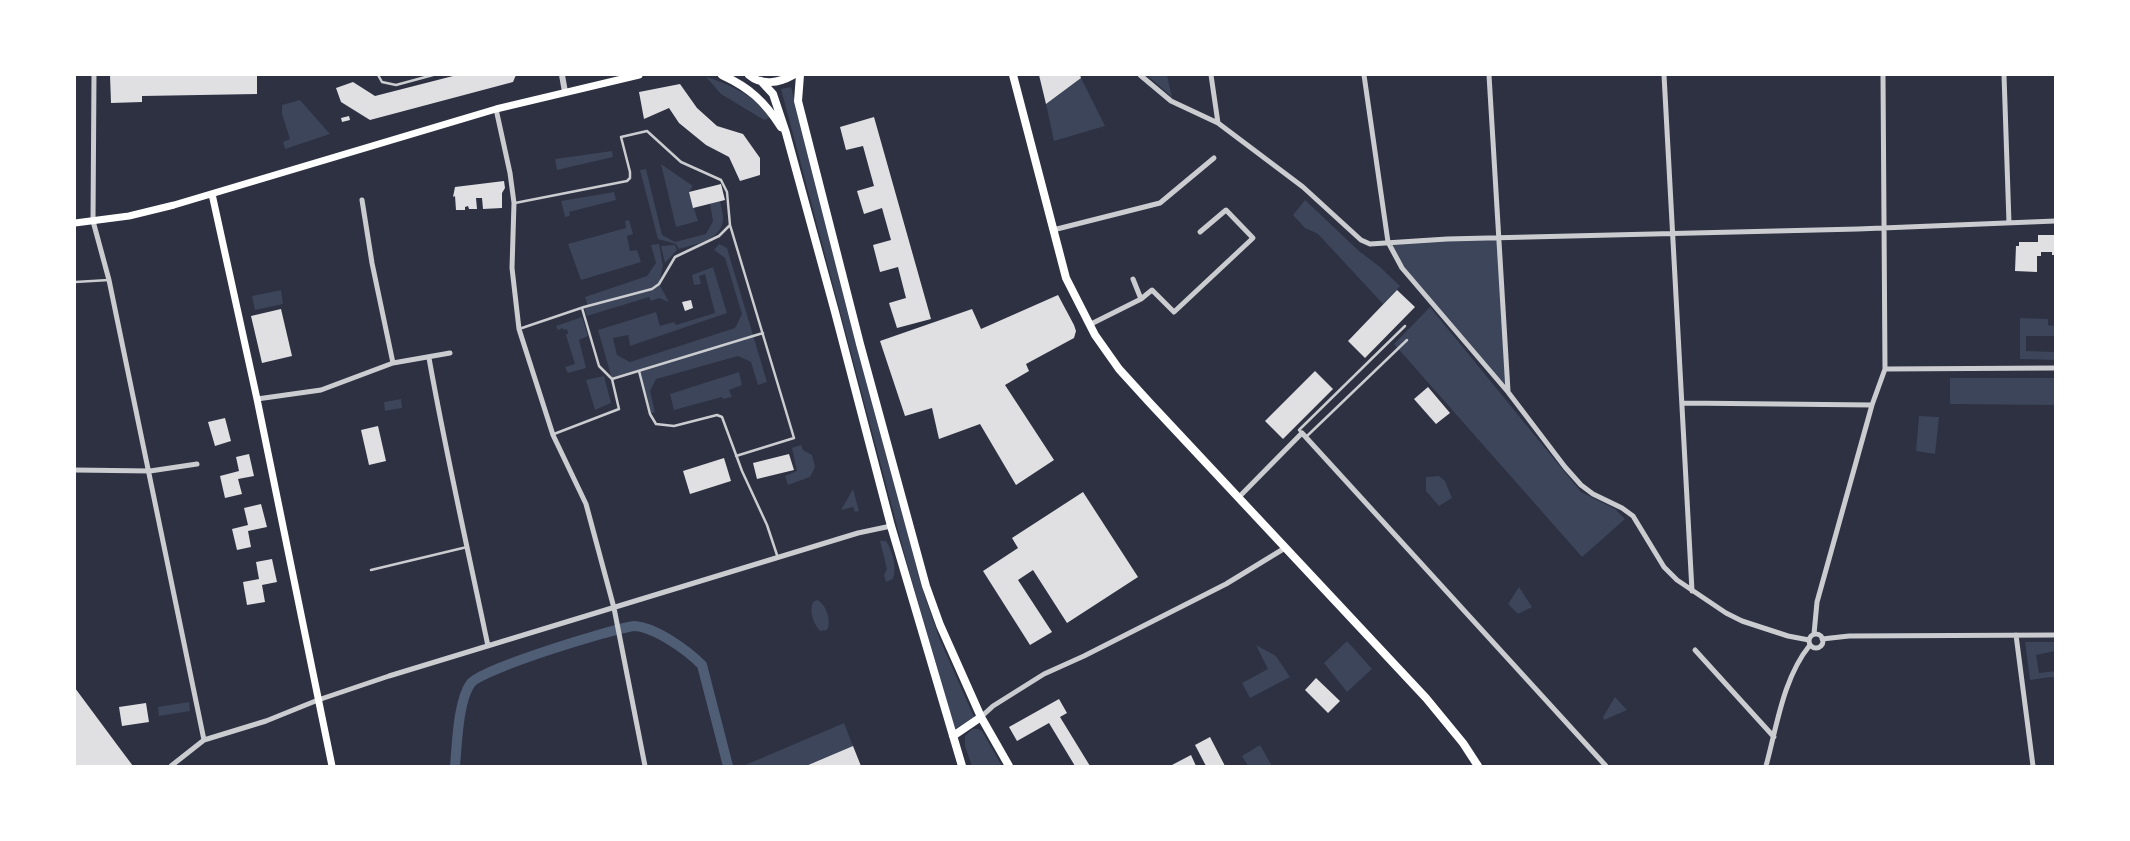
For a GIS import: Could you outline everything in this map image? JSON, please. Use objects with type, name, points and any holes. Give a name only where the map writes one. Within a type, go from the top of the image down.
[{"type":"main road","points":[[75,223],[129,216],[212,194],[496,109],[639,75]]},
{"type":"main road","points":[[722,75],[741,83],[756,95],[786,133]]},
{"type":"main road","points":[[749,76],[761,81],[778,82],[793,75]]},
{"type":"main road","points":[[800,75],[798,101],[860,344],[921,568],[940,625],[980,717],[1009,766]]},
{"type":"main road","points":[[1013,75],[1066,278],[1089,325],[1120,369],[1426,698],[1463,743],[1478,766]]},
{"type":"main road","points":[[761,81],[772,94],[786,133],[835,312],[890,526],[962,766]]},
{"type":"main road","points":[[212,194],[258,399],[332,766]]},
{"type":"main road","points":[[953,736],[980,717]]},
{"type":"street","points":[[94,75],[93,221],[109,280],[150,471],[204,740]]},
{"type":"street","points":[[562,75],[565,92]]},
{"type":"street","points":[[1140,75],[1171,101],[1218,123],[1303,188],[1361,240],[1370,244],[1447,239],[1885,228],[2055,221]]},
{"type":"street","points":[[1211,75],[1218,123]]},
{"type":"street","points":[[1364,75],[1388,242],[1402,268],[1508,392],[1581,485],[1632,516],[1664,566],[1677,580],[1742,621],[1819,647],[1822,639]]},
{"type":"street","points":[[1489,75],[1508,392]]},
{"type":"street","points":[[1664,75],[1692,591]]},
{"type":"street","points":[[1766,766],[1790,680],[1814,634],[1817,602],[1872,405],[1885,369],[1883,75]]},
{"type":"street","points":[[2004,75],[2009,223]]},
{"type":"street","points":[[496,109],[510,173],[514,203],[512,268],[519,329],[552,435],[586,504],[614,608],[645,766]]},
{"type":"street","points":[[1053,230],[1160,203],[1214,158]]},
{"type":"street","points":[[362,200],[372,263],[393,363]]},
{"type":"street","points":[[1089,325],[1141,299],[1152,290],[1174,312],[1253,238],[1226,210],[1200,232]]},
{"type":"street","points":[[1132,279],[1141,299]]},
{"type":"street","points":[[258,399],[327,388],[393,363],[450,353]]},
{"type":"street","points":[[429,358],[446,452],[488,646]]},
{"type":"street","points":[[1885,369],[2055,368]]},
{"type":"street","points":[[1683,403],[1872,405]]},
{"type":"street","points":[[1239,497],[1304,435],[1606,766]]},
{"type":"street","points":[[75,470],[150,471],[197,464]]},
{"type":"street","points":[[171,766],[204,740],[266,721],[318,700],[858,533],[890,526]]},
{"type":"street","points":[[980,717],[993,706],[1044,674],[1084,656],[1219,587],[1272,558],[1285,548]]},
{"type":"street","points":[[1814,634],[1819,635],[1822,639]]},
{"type":"street","points":[[2016,635],[2033,766]]},
{"type":"street","points":[[1822,639],[1849,636],[2055,635]]},
{"type":"street","points":[[1695,650],[1774,737]]},
{"type":"lane","points":[[378,75],[382,82],[396,85],[434,75]]},
{"type":"lane","points":[[514,203],[627,182],[630,178],[630,172],[621,137],[648,131],[681,162],[721,180],[727,192],[730,225],[794,438],[736,456]]},
{"type":"lane","points":[[519,329],[582,308],[654,288],[659,284],[675,257],[719,236],[730,225]]},
{"type":"lane","points":[[75,282],[109,280]]},
{"type":"lane","points":[[552,435],[619,409],[612,379],[599,366],[582,308]]},
{"type":"lane","points":[[1405,326],[1299,430],[1304,435],[1407,340]]},
{"type":"lane","points":[[612,379],[763,333]]},
{"type":"lane","points":[[639,371],[650,414],[656,424],[674,426],[719,415],[767,525],[778,558]]},
{"type":"lane","points":[[371,570],[468,547]]},
{"type":"shaded area","points":[[1147,75],[1167,75],[1172,97]]},
{"type":"shaded area","points":[[706,77],[729,86],[755,100],[766,110],[769,118],[764,120],[721,94]]},
{"type":"shaded area","points":[[1081,78],[1105,126],[1054,141],[1046,104]]},
{"type":"shaded area","points":[[791,87],[924,594],[940,640],[974,717],[955,729],[909,571],[781,89]]},
{"type":"shaded area","points":[[300,100],[330,134],[285,149],[283,142],[290,139],[282,114],[282,105]]},
{"type":"shaded area","points":[[612,151],[613,157],[557,170],[555,159]]},
{"type":"shaded area","points":[[661,164],[693,186],[689,192],[698,221],[676,227]]},
{"type":"shaded area","points":[[646,169],[662,235],[675,242],[706,234],[713,221],[710,204],[720,201],[723,221],[717,233],[706,241],[679,249],[676,244],[658,239],[640,170]]},
{"type":"shaded area","points":[[614,192],[616,200],[569,212],[570,216],[565,217],[561,201]]},
{"type":"shaded area","points":[[1305,200],[1359,251],[1400,286],[1383,304],[1318,234],[1305,228],[1293,215]]},
{"type":"shaded area","points":[[629,220],[633,234],[627,236],[630,251],[637,250],[641,262],[581,280],[568,244],[626,228],[625,221]]},
{"type":"shaded area","points":[[1500,239],[1508,392],[1402,268],[1388,242]]},
{"type":"shaded area","points":[[659,244],[663,266],[659,284],[669,302],[659,298],[651,301],[649,297],[587,316],[584,307],[588,306],[585,297],[647,276],[656,263],[651,245]]},
{"type":"shaded area","points":[[719,244],[727,248],[767,382],[758,385],[751,362],[738,356],[656,379],[650,391],[655,412],[650,414],[639,371],[612,379],[598,330],[656,312],[660,326],[674,322],[676,325],[715,313],[705,274],[699,276],[701,284],[694,285],[692,275],[713,267],[727,313],[630,346],[628,335],[613,338],[617,355],[630,362],[735,328],[742,314],[725,258],[714,250]]},
{"type":"shaded area","points":[[675,245],[677,250],[665,263],[661,246]]},
{"type":"shaded area","points":[[281,290],[283,304],[255,310],[252,296]]},
{"type":"shaded area","points":[[1430,307],[1581,492],[1615,509],[1625,519],[1582,557],[1394,344]]},
{"type":"shaded area","points":[[582,317],[588,336],[579,340],[586,368],[568,373],[565,367],[575,364],[566,335],[568,333],[567,329],[558,330],[556,326]]},
{"type":"shaded area","points":[[2020,318],[2048,319],[2048,325],[2055,326],[2055,336],[2026,336],[2026,351],[2055,352],[2055,360],[2020,359]]},
{"type":"shaded area","points":[[739,372],[742,385],[729,390],[732,397],[723,399],[722,397],[674,410],[670,394]]},
{"type":"shaded area","points":[[604,376],[611,403],[595,410],[586,380]]},
{"type":"shaded area","points":[[1950,378],[2055,378],[2055,405],[1950,404]]},
{"type":"shaded area","points":[[401,399],[402,408],[385,411],[384,402]]},
{"type":"shaded area","points":[[1919,416],[1939,417],[1935,454],[1916,451]]},
{"type":"shaded area","points":[[801,445],[803,450],[812,455],[815,467],[810,477],[788,485],[785,476],[797,471],[792,448]]},
{"type":"shaded area","points":[[1439,476],[1445,481],[1452,498],[1439,506],[1426,491],[1426,477]]},
{"type":"shaded area","points":[[853,489],[859,511],[855,512],[853,507],[841,510]]},
{"type":"shaded area","points":[[880,541],[886,541],[894,565],[893,579],[886,582],[884,575],[887,569]]},
{"type":"shaded area","points":[[1519,587],[1532,607],[1518,614],[1508,604]]},
{"type":"shaded area","points":[[817,600],[823,605],[827,613],[829,622],[827,630],[820,631],[812,617],[813,602]]},
{"type":"shaded area","points":[[1347,641],[1372,669],[1347,692],[1324,663]]},
{"type":"shaded area","points":[[2025,642],[2055,642],[2055,651],[2036,655],[2039,673],[2055,671],[2055,678],[2030,680]]},
{"type":"shaded area","points":[[1256,645],[1276,656],[1290,677],[1250,698],[1242,683],[1268,669]]},
{"type":"shaded area","points":[[1615,697],[1627,710],[1604,720],[1603,717]]},
{"type":"shaded area","points":[[189,702],[190,711],[159,716],[158,707]]},
{"type":"shaded area","points":[[844,723],[853,746],[806,766],[743,766]]},
{"type":"shaded area","points":[[972,729],[982,731],[1002,766],[972,766],[965,746],[965,736]]},
{"type":"shaded area","points":[[1260,745],[1272,766],[1248,766],[1242,756]]},
{"type":"building","points":[[110,75],[257,75],[257,94],[142,96],[142,102],[111,103]]},
{"type":"building","points":[[457,75],[516,75],[513,82],[370,120],[341,102],[336,88],[353,82],[375,96]]},
{"type":"building","points":[[1039,75],[1080,75],[1081,78],[1046,104]]},
{"type":"building","points":[[680,84],[697,108],[717,126],[743,134],[760,158],[760,175],[740,181],[729,157],[706,145],[679,123],[669,108],[644,119],[639,92]]},
{"type":"building","points":[[349,116],[350,120],[342,122],[341,118]]},
{"type":"building","points":[[874,117],[931,319],[897,328],[889,303],[906,298],[898,267],[880,272],[873,245],[891,240],[882,208],[864,214],[857,191],[874,186],[863,146],[846,150],[840,127]]},
{"type":"building","points":[[504,181],[505,188],[502,193],[502,208],[483,209],[482,198],[476,198],[477,209],[469,209],[468,206],[465,207],[465,210],[456,210],[455,196],[453,197],[455,187]]},
{"type":"building","points":[[721,184],[725,200],[693,208],[689,192]]},
{"type":"building","points":[[2038,235],[2055,235],[2055,255],[2052,255],[2052,252],[2041,252],[2041,256],[2037,256],[2037,272],[2015,271],[2016,246],[2019,246],[2019,242],[2038,242]]},
{"type":"building","points":[[1397,290],[1415,307],[1365,358],[1348,341]]},
{"type":"building","points":[[1058,295],[1074,325],[1076,331],[1074,338],[1026,364],[1029,371],[1005,385],[1054,460],[1016,485],[980,424],[939,439],[932,408],[905,416],[880,341],[972,309],[981,329]]},
{"type":"building","points":[[691,300],[693,308],[685,311],[682,302]]},
{"type":"building","points":[[281,309],[292,356],[262,363],[251,316]]},
{"type":"building","points":[[1315,371],[1333,389],[1283,439],[1265,421]]},
{"type":"building","points":[[1428,387],[1450,413],[1436,424],[1414,399]]},
{"type":"building","points":[[225,418],[231,441],[215,446],[208,422]]},
{"type":"building","points":[[378,426],[386,461],[369,465],[361,430]]},
{"type":"building","points":[[249,454],[254,476],[238,479],[242,494],[225,498],[220,476],[239,471],[236,457]]},
{"type":"building","points":[[789,454],[794,470],[757,479],[753,463]]},
{"type":"building","points":[[724,458],[731,481],[690,494],[683,471]]},
{"type":"building","points":[[1083,492],[1138,577],[1067,623],[1033,570],[1018,580],[1052,632],[1030,645],[983,571],[1018,548],[1012,538]]},
{"type":"building","points":[[261,504],[267,527],[248,531],[251,547],[237,550],[232,529],[248,525],[244,508]]},
{"type":"building","points":[[272,559],[277,582],[262,585],[265,602],[247,605],[243,582],[259,579],[256,562]]},
{"type":"building","points":[[1316,678],[1340,701],[1328,713],[1305,690]]},
{"type":"building","points":[[75,688],[118,746],[133,766],[75,766]]},
{"type":"building","points":[[1059,699],[1067,713],[1060,717],[1090,766],[1075,766],[1049,723],[1017,741],[1009,727]]},
{"type":"building","points":[[146,703],[149,722],[122,726],[119,707]]},
{"type":"building","points":[[1210,737],[1225,766],[1206,766],[1195,745]]},
{"type":"building","points":[[853,746],[861,766],[806,766],[820,760]]},
{"type":"building","points":[[1191,755],[1196,766],[1170,766]]},
{"type":"waterway","points":[[455,766],[463,700],[471,683],[480,677],[521,660],[575,642],[634,626],[651,630],[670,640],[702,665],[728,766]]}]
